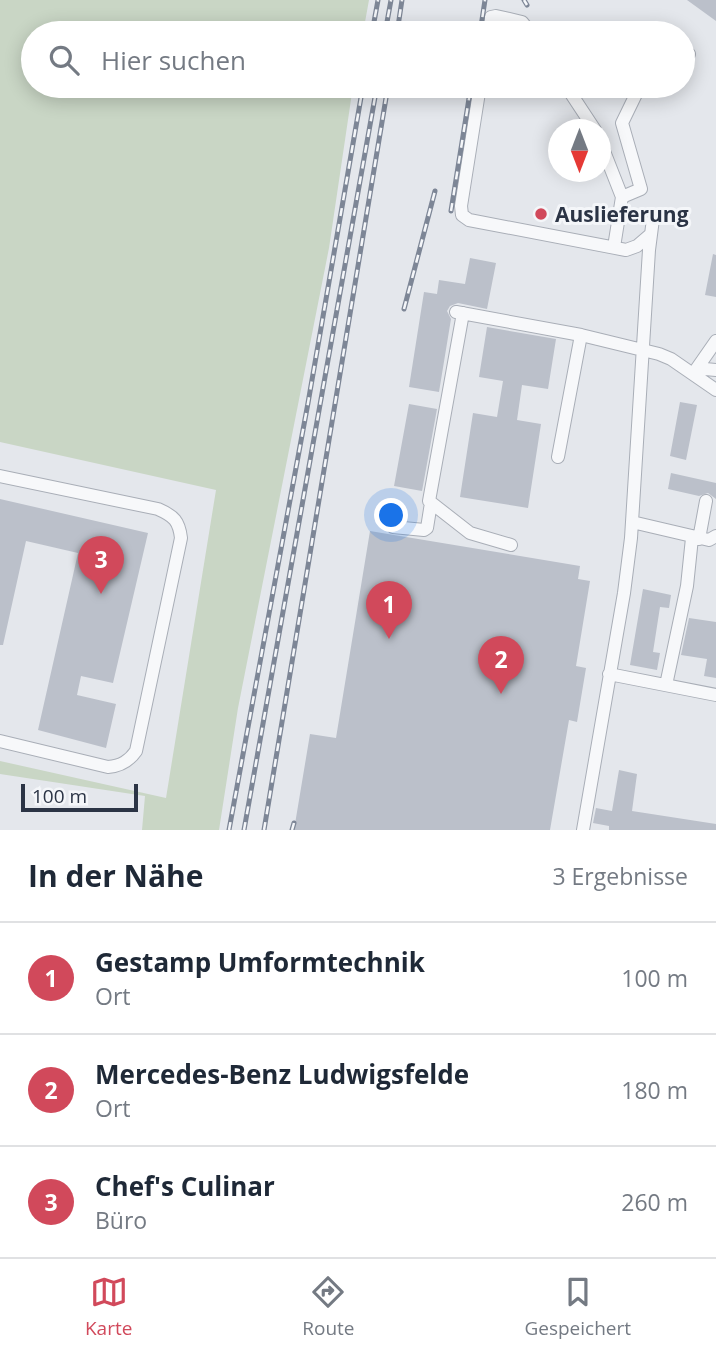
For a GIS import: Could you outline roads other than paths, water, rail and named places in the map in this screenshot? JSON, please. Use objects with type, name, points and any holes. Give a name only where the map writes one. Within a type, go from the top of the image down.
[{"type":"lane","points":[[490,21],[491,17],[496,16],[518,21]]},
{"type":"lane","points":[[478,98],[461,205],[462,215],[469,220],[626,250],[638,246],[651,234]]},
{"type":"lane","points":[[574,98],[588,119]]},
{"type":"lane","points":[[622,197],[641,189],[622,123],[634,98]]},
{"type":"lane","points":[[611,169],[622,197],[614,247]]},
{"type":"lane","points":[[583,830],[624,593],[632,522],[653,219]]},
{"type":"lane","points":[[393,527],[424,530],[459,312],[581,335],[659,354],[716,390]]},
{"type":"lane","points":[[558,457],[581,335]]},
{"type":"lane","points":[[693,374],[716,341]]},
{"type":"lane","points":[[693,374],[705,369],[716,370]]},
{"type":"lane","points":[[0,476],[158,509],[172,515],[180,524],[181,538],[136,751],[131,758],[108,767],[0,741]]},
{"type":"lane","points":[[666,685],[695,538],[706,501]]},
{"type":"lane","points":[[430,503],[470,533],[510,545]]},
{"type":"lane","points":[[632,522],[695,538],[709,540],[716,536]]},
{"type":"lane","points":[[609,674],[716,695]]},
{"type":"railway","points":[[374,21],[378,0]]},
{"type":"railway","points":[[387,21],[391,0]]},
{"type":"railway","points":[[399,21],[402,0]]},
{"type":"railway","points":[[482,21],[485,0]]},
{"type":"railway","points":[[524,0],[527,5]]},
{"type":"railway","points":[[229,830],[361,98]]},
{"type":"railway","points":[[244,830],[375,98]]},
{"type":"railway","points":[[264,830],[386,98]]},
{"type":"railway","points":[[451,211],[469,98]]},
{"type":"railway","points":[[404,309],[435,191]]},
{"type":"railway","points":[[292,830],[294,823]]},
{"type":"place","name":"Auslieferung","points":[[541,214]]},
{"type":"place","name":"Chef's Culinar","points":[[101,594]]},
{"type":"place","name":"Gestamp Umformtechnik","points":[[389,639]]},
{"type":"place","name":"Mercedes-Benz Ludwigsfelde","points":[[501,694]]}]
